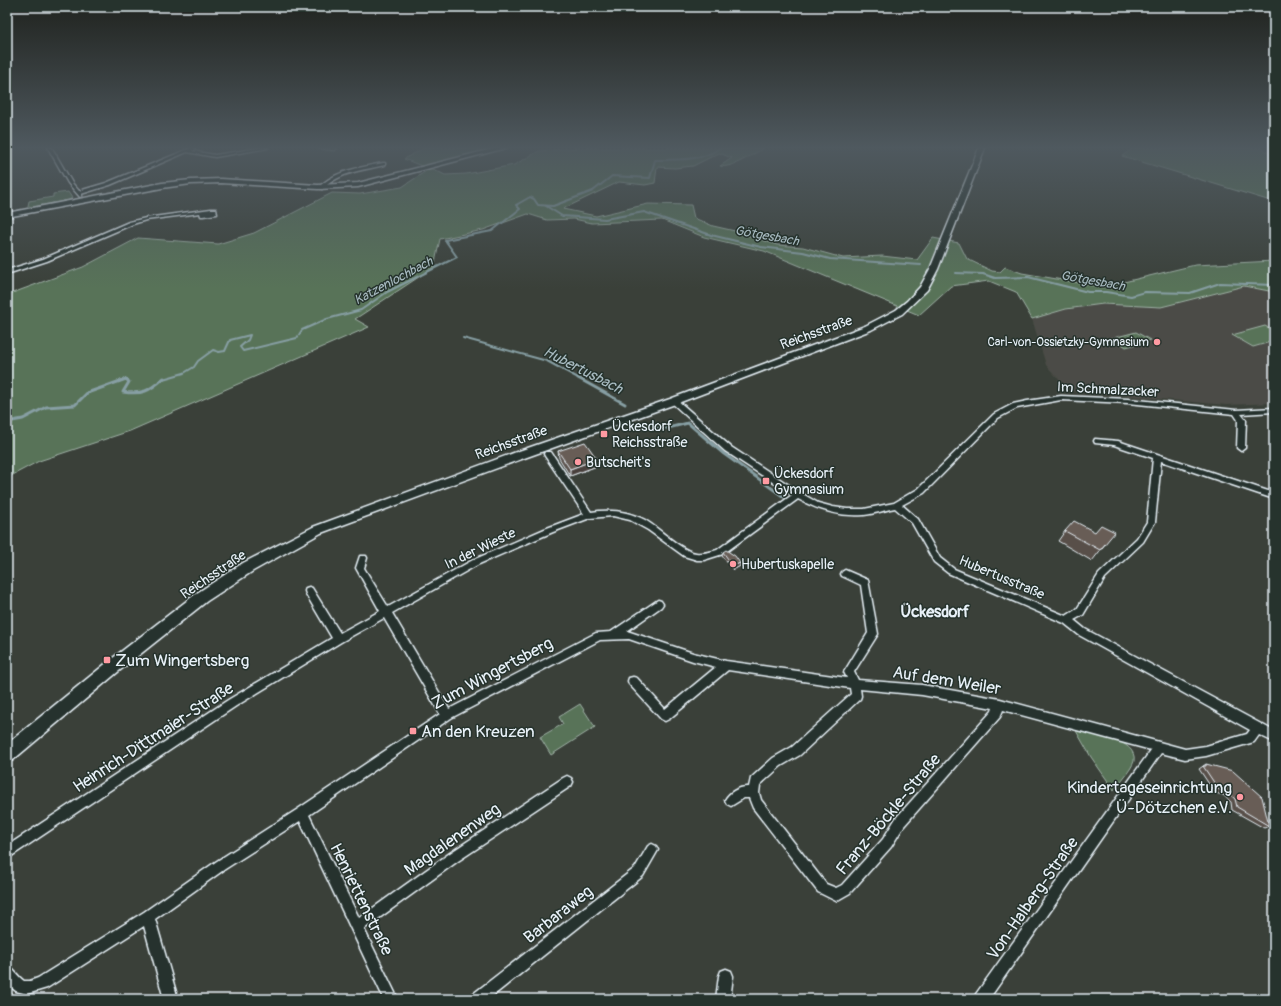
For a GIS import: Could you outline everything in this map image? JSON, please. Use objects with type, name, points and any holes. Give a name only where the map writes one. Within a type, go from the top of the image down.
[{"type":"main road","points":[[7,215],[113,195]]},
{"type":"main road","name":"Reichsstraße","points":[[7,754],[120,661],[202,597],[242,571],[317,530],[598,427],[674,401],[868,328],[889,318],[910,303],[924,288],[934,269],[963,195]]},
{"type":"street","points":[[79,195],[81,201]]},
{"type":"street","points":[[7,272],[45,260],[137,221],[202,212]]},
{"type":"street","name":"Im Schmalzacker","points":[[896,505],[921,491],[996,416],[1021,405],[1039,400],[1062,398],[1128,401],[1236,412],[1274,410]]},
{"type":"street","points":[[674,401],[728,449],[798,496],[815,505],[847,512],[864,512],[896,505]]},
{"type":"street","points":[[1236,412],[1242,420],[1241,448]]},
{"type":"street","points":[[1098,441],[1115,443],[1274,496]]},
{"type":"street","points":[[548,454],[589,515],[606,512],[644,522],[685,553],[695,557],[707,557],[720,552],[798,496]]},
{"type":"street","points":[[1067,620],[1080,612],[1102,576],[1140,540],[1151,522],[1157,458]]},
{"type":"street","name":"Hubertusstraße","points":[[896,505],[915,521],[932,553],[943,566],[951,571],[1067,620],[1082,632],[1274,737]]},
{"type":"street","name":"In der Wieste","points":[[386,613],[476,562],[589,515]]},
{"type":"street","points":[[363,558],[360,568],[448,715]]},
{"type":"street","points":[[731,800],[743,792],[753,793],[755,782],[777,762],[796,751],[856,696],[855,684],[849,672],[873,634],[865,583],[845,574]]},
{"type":"street","points":[[309,591],[338,639]]},
{"type":"street","name":"Zum Wingertsberg","points":[[7,972],[19,987],[28,988],[42,983],[148,916],[221,865],[302,813],[448,715],[599,636],[615,634],[658,604]]},
{"type":"street","name":"Heinrich-Dittmaier-Straße","points":[[7,853],[232,703],[338,639],[386,613]]},
{"type":"street","name":"Auf dem Weiler","points":[[615,634],[629,635],[693,657],[726,665],[855,684],[922,690],[1000,704],[1072,722],[1159,747]]},
{"type":"street","points":[[632,681],[665,716],[726,665]]},
{"type":"street","name":"Franz-Böckle-Straße","points":[[753,793],[757,804],[822,888],[836,895],[846,889],[887,843],[900,822],[996,714],[1000,704]]},
{"type":"street","points":[[1159,747],[1185,754],[1206,751],[1250,738],[1258,728]]},
{"type":"street","name":"Von-Halberg-Straße","points":[[981,999],[1159,747]]},
{"type":"street","name":"Magdalenenweg","points":[[357,926],[454,857],[567,782]]},
{"type":"street","name":"Henriettenstraße","points":[[302,813],[391,999]]},
{"type":"street","name":"Barbaraweg","points":[[478,999],[639,872],[652,850]]},
{"type":"street","points":[[148,916],[171,999]]},
{"type":"street","points":[[723,999],[726,976]]},
{"type":"shaded area","name":"Carl-von-Ossietzky-Gymnasium","points":[[1244,286],[1274,292],[1274,403],[1227,405],[1069,391],[1046,365],[1032,319],[1066,309],[1103,304],[1161,307]]},
{"type":"green space","points":[[53,195],[70,195],[72,198],[69,200],[33,207],[28,206],[29,201],[53,197]]},
{"type":"green space","points":[[328,195],[592,195],[563,209],[596,216],[648,204],[691,205],[694,218],[713,226],[735,231],[777,245],[803,247],[843,258],[882,256],[917,260],[933,238],[959,243],[967,259],[992,271],[1000,272],[1005,267],[1022,273],[1103,287],[1195,265],[1274,261],[1274,292],[1244,286],[1161,307],[1103,304],[1066,309],[1032,319],[1016,292],[989,281],[951,286],[919,315],[764,251],[704,237],[662,220],[592,223],[574,219],[547,220],[528,214],[483,230],[440,239],[434,267],[355,319],[369,327],[130,431],[39,461],[7,478],[7,295],[83,267],[138,238],[218,244],[254,233]]},
{"type":"green space","points":[[1251,195],[1274,195],[1274,202]]},
{"type":"green space","points":[[1265,326],[1274,331],[1274,341],[1253,347],[1232,335]]},
{"type":"green space","points":[[1136,332],[1150,340],[1126,347],[1113,338]]},
{"type":"green space","points":[[580,704],[595,727],[551,755],[540,737],[563,724],[559,717]]},
{"type":"green space","points":[[1075,729],[1112,738],[1129,747],[1133,753],[1133,764],[1114,790],[1091,757]]},
{"type":"building","points":[[585,442],[597,459],[570,469],[558,451]]},
{"type":"building","points":[[1074,521],[1095,532],[1101,525],[1115,532],[1100,550],[1065,531]]},
{"type":"building","points":[[726,550],[735,556],[740,563],[733,566],[723,552]]},
{"type":"building","name":"Kindertageseinrichtung Ü-Dötzchen e.V.","points":[[1206,764],[1233,771],[1262,797],[1269,826],[1237,807],[1235,799],[1227,792],[1219,790],[1203,766],[1206,766]]},
{"type":"waterway","name":"Katzenlochbach","points":[[163,379],[184,373],[194,367],[198,361],[213,350],[219,352],[225,351],[230,340],[250,335],[248,340],[240,347],[243,351],[297,338],[302,330],[327,319],[361,310],[387,292],[457,257],[445,240],[492,231],[520,209],[516,205],[530,197],[534,199],[538,205],[553,206],[582,195]]},
{"type":"waterway","name":"Götgesbach","points":[[546,206],[562,216],[605,219],[644,212],[711,235],[761,247],[803,252],[830,259],[921,265]]},
{"type":"waterway","name":"Götgesbach","points":[[956,273],[983,274],[995,278],[1028,277],[1088,292],[1106,292],[1131,296],[1145,292],[1190,293],[1220,283],[1274,285]]},
{"type":"waterway","name":"Hubertusbach","points":[[463,338],[547,361],[580,379]]},
{"type":"waterway","name":"Katzenlochbach","points":[[7,422],[23,419],[46,407],[75,405],[87,393],[126,379],[129,382],[123,392],[136,393],[150,389],[164,378]]},
{"type":"waterway","name":"Hubertusbach","points":[[578,378],[625,404]]},
{"type":"waterway","name":"Hubertusbach","points":[[641,428],[668,428],[688,423],[724,454],[784,497]]},
{"type":"place","name":"Carl-von-Ossietzky-Gymnasium","points":[[1157,342]]},
{"type":"place","name":"Ückesdorf Reichsstraße","points":[[604,434]]},
{"type":"place","name":"Butscheit's","points":[[578,462]]},
{"type":"place","name":"Ückesdorf Gymnasium","points":[[766,481]]},
{"type":"place","name":"Hubertuskapelle","points":[[733,564]]},
{"type":"place","name":"Zum Wingertsberg","points":[[107,660]]},
{"type":"place","name":"An den Kreuzen","points":[[413,731]]},
{"type":"place","name":"Kindertageseinrichtung Ü-Dötzchen e.V.","points":[[1240,797]]},
{"type":"district","name":"Ückesdorf","points":[[935,611]]}]
